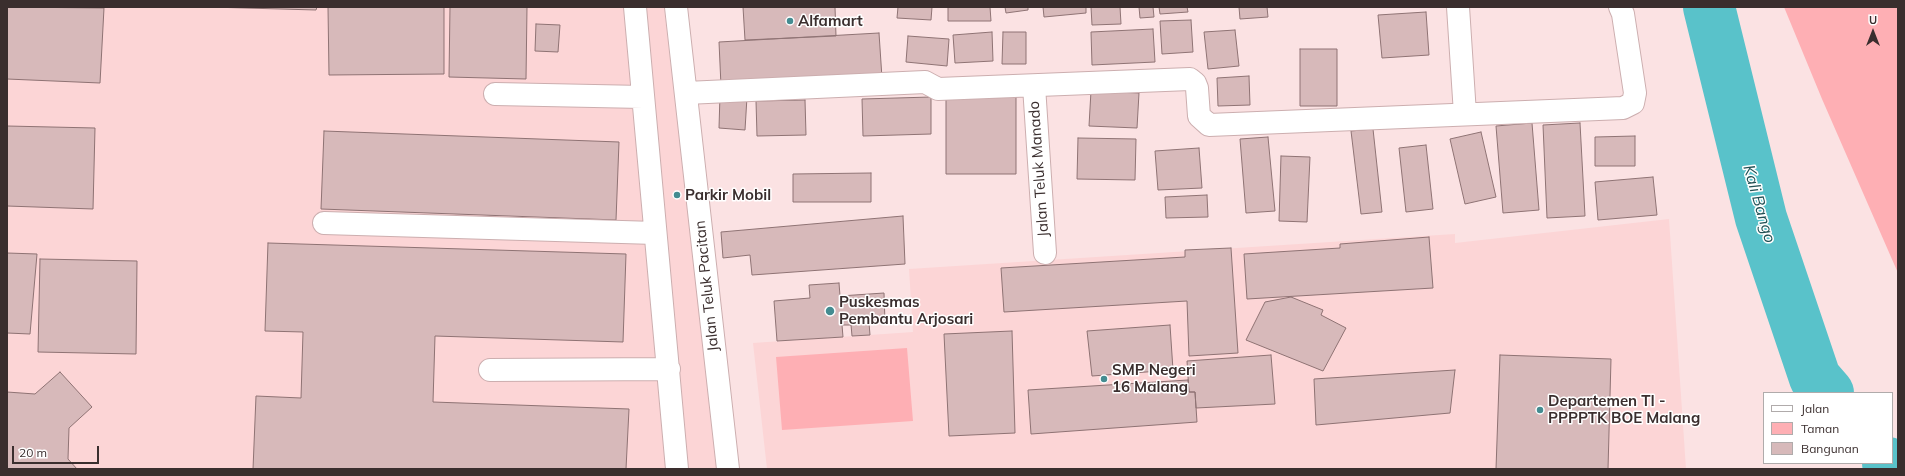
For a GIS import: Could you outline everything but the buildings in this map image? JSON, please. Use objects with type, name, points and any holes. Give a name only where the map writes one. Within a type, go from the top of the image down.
[{"type":"street","points":[[635,7],[677,469]]},
{"type":"street","name":"Jalan Teluk Pacitan","points":[[676,7],[728,469]]},
{"type":"street","points":[[1458,7],[1465,114]]},
{"type":"street","points":[[686,93],[925,82],[938,89],[1190,79],[1195,82],[1197,88],[1199,116],[1209,125],[1623,108],[1630,106],[1633,103],[1635,93],[1623,14],[1620,7]]},
{"type":"street","name":"Jalan Teluk Manado","points":[[1034,86],[1045,253]]},
{"type":"street","points":[[495,94],[643,97]]},
{"type":"street","points":[[324,223],[655,233]]},
{"type":"street","points":[[490,370],[669,369]]},
{"type":"shaded area","points":[[7,7],[664,7],[718,469],[7,469]]},
{"type":"shaded area","name":"SMP Negeri 16 Malang","points":[[1669,219],[1686,469],[767,469],[753,343],[913,332],[909,269],[1455,234],[1455,243]]},
{"type":"green space","points":[[1784,7],[1898,7],[1898,273],[1822,99]]},
{"type":"green space","points":[[907,348],[913,421],[782,430],[776,357]]},
{"type":"waterway","name":"Kali Bango","points":[[1709,7],[1761,218],[1815,378],[1827,392]]},
{"type":"waterway","name":"Kali Bango","points":[[1889,464],[1893,469]]},
{"type":"place","name":"Alfamart","points":[[790,21]]},
{"type":"place","name":"Parkir Mobil","points":[[677,195]]},
{"type":"place","name":"Puskesmas Pembantu Arjosari","points":[[830,311]]},
{"type":"place","name":"SMP Negeri 16 Malang","points":[[1104,379]]},
{"type":"place","name":"Departemen TI - PPPPTK BOE Malang","points":[[1540,410]]}]
